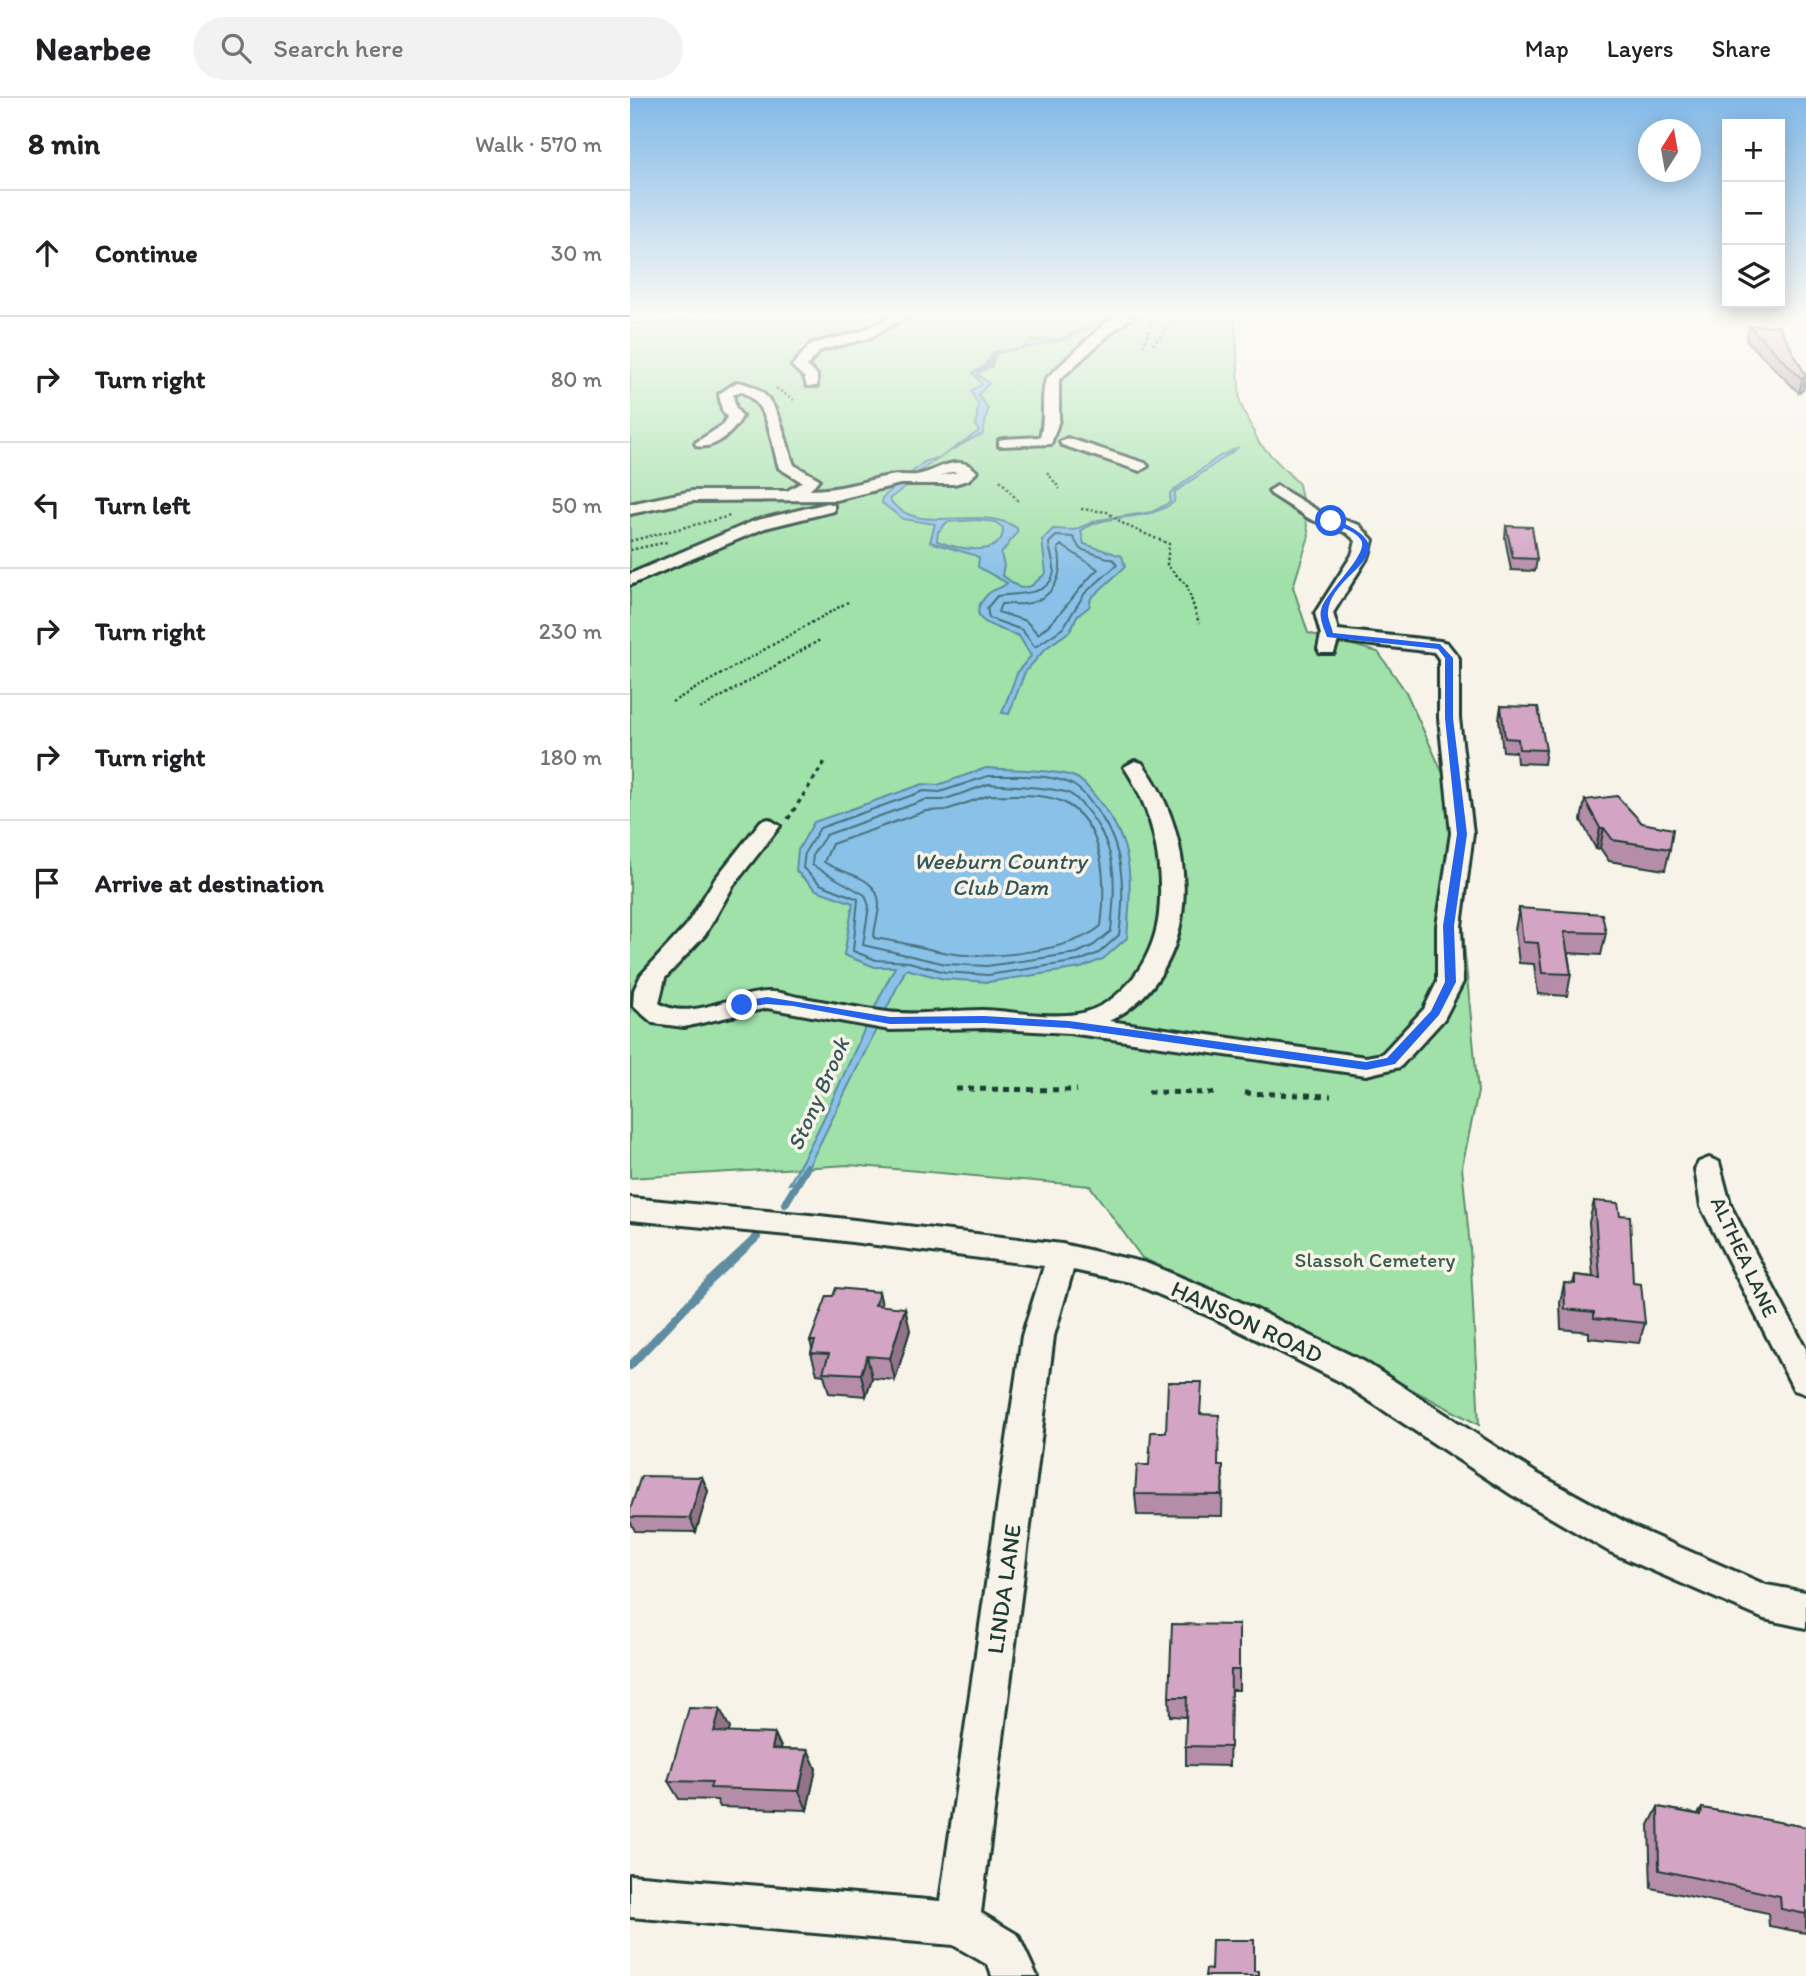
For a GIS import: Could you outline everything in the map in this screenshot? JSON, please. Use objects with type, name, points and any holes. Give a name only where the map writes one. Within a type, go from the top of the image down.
[{"type":"street","points":[[702,443],[733,422],[735,416],[729,410],[728,404]]},
{"type":"street","points":[[762,404],[778,422],[782,437],[780,451],[787,468],[811,479],[808,485],[788,497]]},
{"type":"street","points":[[1046,442],[1052,421],[1051,404]]},
{"type":"street","points":[[1004,443],[1067,442],[1094,437]]},
{"type":"street","points":[[1067,442],[1087,447],[1112,461],[1140,466]]},
{"type":"street","points":[[630,509],[692,495],[788,497],[848,493],[913,479]]},
{"type":"street","points":[[769,826],[723,884],[696,930],[654,975],[647,990],[646,1006],[662,1017],[684,1018],[767,1000],[890,1021],[984,1019],[1069,1024],[1366,1066],[1391,1061],[1435,1013],[1450,982],[1449,926],[1462,834],[1449,718],[1449,658],[1440,647],[1329,642],[1324,613],[1328,601],[1363,555],[1365,540],[1353,529],[1315,516],[1277,492]]},
{"type":"street","points":[[630,580],[760,524],[826,510],[843,501],[848,493]]},
{"type":"street","points":[[1069,1024],[1097,1020],[1121,1003],[1145,981],[1170,936],[1174,875],[1149,785],[1135,768]]},
{"type":"street","name":"ALTHEA LANE","points":[[1709,1169],[1716,1207],[1806,1380]]},
{"type":"street","name":"HANSON ROAD","points":[[630,1209],[745,1218],[1062,1256],[1135,1271],[1227,1310],[1353,1372],[1524,1484],[1623,1540],[1764,1602],[1806,1610]]},
{"type":"street","name":"LINDA LANE","points":[[958,1924],[1038,1336],[1062,1256]]},
{"type":"street","points":[[630,1896],[958,1924],[1003,1950],[1015,1976]]},
{"type":"path","points":[[1047,472],[1060,489]]},
{"type":"path","points":[[1000,480],[1018,502]]},
{"type":"path","points":[[1081,509],[1107,512],[1169,544],[1167,565],[1187,586],[1199,623]]},
{"type":"path","points":[[630,541],[730,516]]},
{"type":"path","points":[[630,550],[667,542]]},
{"type":"path","points":[[672,702],[848,602]]},
{"type":"path","points":[[700,709],[820,640]]},
{"type":"path","points":[[956,1088],[1077,1090]]},
{"type":"path","points":[[1148,1092],[1214,1093]]},
{"type":"path","points":[[1245,1093],[1331,1096]]},
{"type":"green space","name":"Slassoh Cemetery","points":[[630,404],[1240,404],[1259,443],[1299,484],[1309,536],[1293,587],[1308,633],[1378,652],[1406,692],[1454,798],[1459,892],[1478,1092],[1462,1167],[1470,1247],[1479,1425],[1268,1313],[1142,1258],[1090,1186],[849,1165],[630,1178]]},
{"type":"water","points":[[978,404],[985,404],[988,408],[983,434],[944,455],[979,431],[976,427]]},
{"type":"water","points":[[1239,447],[1175,492],[1174,502],[1163,508],[1152,513],[1103,521],[1081,531],[1084,544],[1122,556],[1125,567],[1091,598],[1089,607],[1077,616],[1070,631],[1046,648],[1025,672],[1009,714],[1002,713],[1018,671],[1031,656],[1019,636],[986,623],[978,612],[980,604],[988,594],[1007,583],[978,567],[979,558],[974,555],[930,542],[935,524],[903,519],[882,503],[882,498],[924,462],[940,457],[889,499],[901,511],[916,517],[985,518],[1017,528],[1001,554],[1004,565],[1002,575],[1020,588],[1031,586],[1046,573],[1042,540],[1053,529],[1074,530],[1098,520],[1152,512],[1170,502],[1170,493],[1218,457]],"holes":[[[947,522],[995,522],[1003,528],[1001,538],[996,545],[987,548],[966,548],[937,541],[938,532]]]},
{"type":"water","name":"Weeburn Country Club Dam","points":[[986,768],[1069,775],[1080,780],[1092,792],[1111,818],[1125,850],[1130,882],[1127,938],[1103,959],[1081,968],[988,982],[944,979],[906,969],[802,1180],[789,1184],[818,1131],[895,967],[875,967],[844,955],[853,903],[816,890],[796,871],[798,850],[814,822],[923,784],[938,785]]},
{"type":"building","points":[[1506,526],[1532,527],[1537,559],[1513,558]]},
{"type":"building","points":[[1501,706],[1538,707],[1546,750],[1519,749],[1518,739],[1505,738]]},
{"type":"building","points":[[1617,796],[1642,823],[1673,829],[1670,849],[1613,840],[1604,828],[1600,828],[1585,800]]},
{"type":"building","points":[[1519,908],[1602,914],[1606,933],[1564,932],[1571,974],[1542,973],[1538,943],[1523,942]]},
{"type":"building","points":[[1594,1201],[1618,1203],[1620,1215],[1630,1216],[1633,1283],[1641,1284],[1645,1323],[1594,1318],[1594,1312],[1565,1309],[1564,1283],[1575,1284],[1575,1275],[1600,1278]]},
{"type":"building","points":[[836,1288],[879,1292],[875,1305],[905,1308],[890,1358],[867,1356],[861,1374],[823,1372],[829,1354],[811,1353],[815,1341],[810,1341],[827,1296],[833,1296]]},
{"type":"building","points":[[1168,1382],[1202,1382],[1200,1414],[1219,1415],[1218,1466],[1223,1466],[1222,1495],[1135,1494],[1137,1465],[1149,1465],[1151,1432],[1166,1432]]},
{"type":"building","points":[[641,1476],[702,1477],[690,1518],[630,1517]]},
{"type":"building","points":[[1172,1624],[1239,1625],[1239,1670],[1231,1670],[1230,1747],[1185,1746],[1187,1697],[1169,1697]]},
{"type":"building","points":[[689,1708],[720,1709],[714,1732],[775,1734],[772,1749],[808,1750],[799,1791],[710,1788],[712,1782],[668,1781]]},
{"type":"building","points":[[1658,1807],[1701,1815],[1702,1808],[1806,1827],[1806,1914],[1781,1909],[1780,1896],[1659,1870]]},
{"type":"building","points":[[1212,1940],[1254,1940],[1254,1971],[1259,1971],[1259,1976],[1205,1976],[1206,1969],[1211,1970]]},
{"type":"waterway","name":"Stony Brook","points":[[785,1204],[807,1167]]},
{"type":"waterway","name":"Stony Brook","points":[[630,1366],[710,1281],[757,1237]]},
{"type":"route","points":[[742,1005],[767,1000],[890,1021],[984,1019],[1069,1024],[1366,1066],[1391,1061],[1435,1013],[1450,982],[1449,926],[1462,834],[1449,718],[1449,658],[1440,647],[1330,635],[1324,613],[1328,601],[1363,555],[1366,546],[1365,540],[1353,529],[1331,521]]}]
